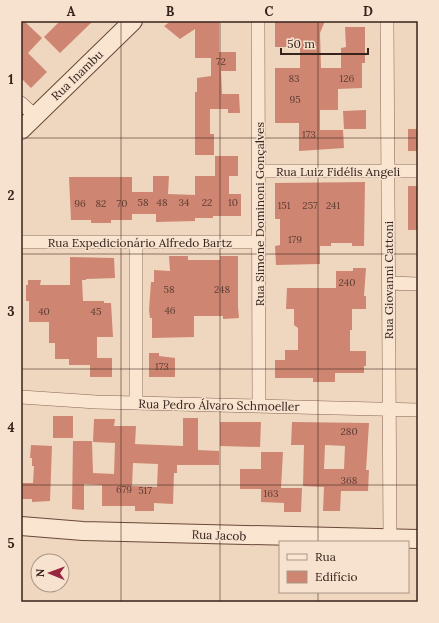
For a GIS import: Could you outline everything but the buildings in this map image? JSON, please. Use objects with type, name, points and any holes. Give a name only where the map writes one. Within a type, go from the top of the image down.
[{"type":"street","name":"Rua Inambu","points":[[21,130],[133,21]]},
{"type":"street","name":"Rua Simone Dominoni Gonçalves","points":[[258,21],[259,406]]},
{"type":"street","name":"Rua Giovanni Cattoni","points":[[387,21],[390,539]]},
{"type":"street","points":[[21,103],[34,116]]},
{"type":"street","name":"Rua Luiz Fidélis Angeli","points":[[258,171],[418,171]]},
{"type":"street","name":"Rua Expedicionário Alfredo Bartz","points":[[21,242],[258,242]]},
{"type":"street","points":[[136,242],[136,403]]},
{"type":"street","points":[[388,284],[418,284]]},
{"type":"street","name":"Rua Pedro Álvaro Schmoeller","points":[[21,397],[136,403],[418,410]]},
{"type":"street","name":"Rua Jacob","points":[[21,526],[83,531],[418,539]]}]
